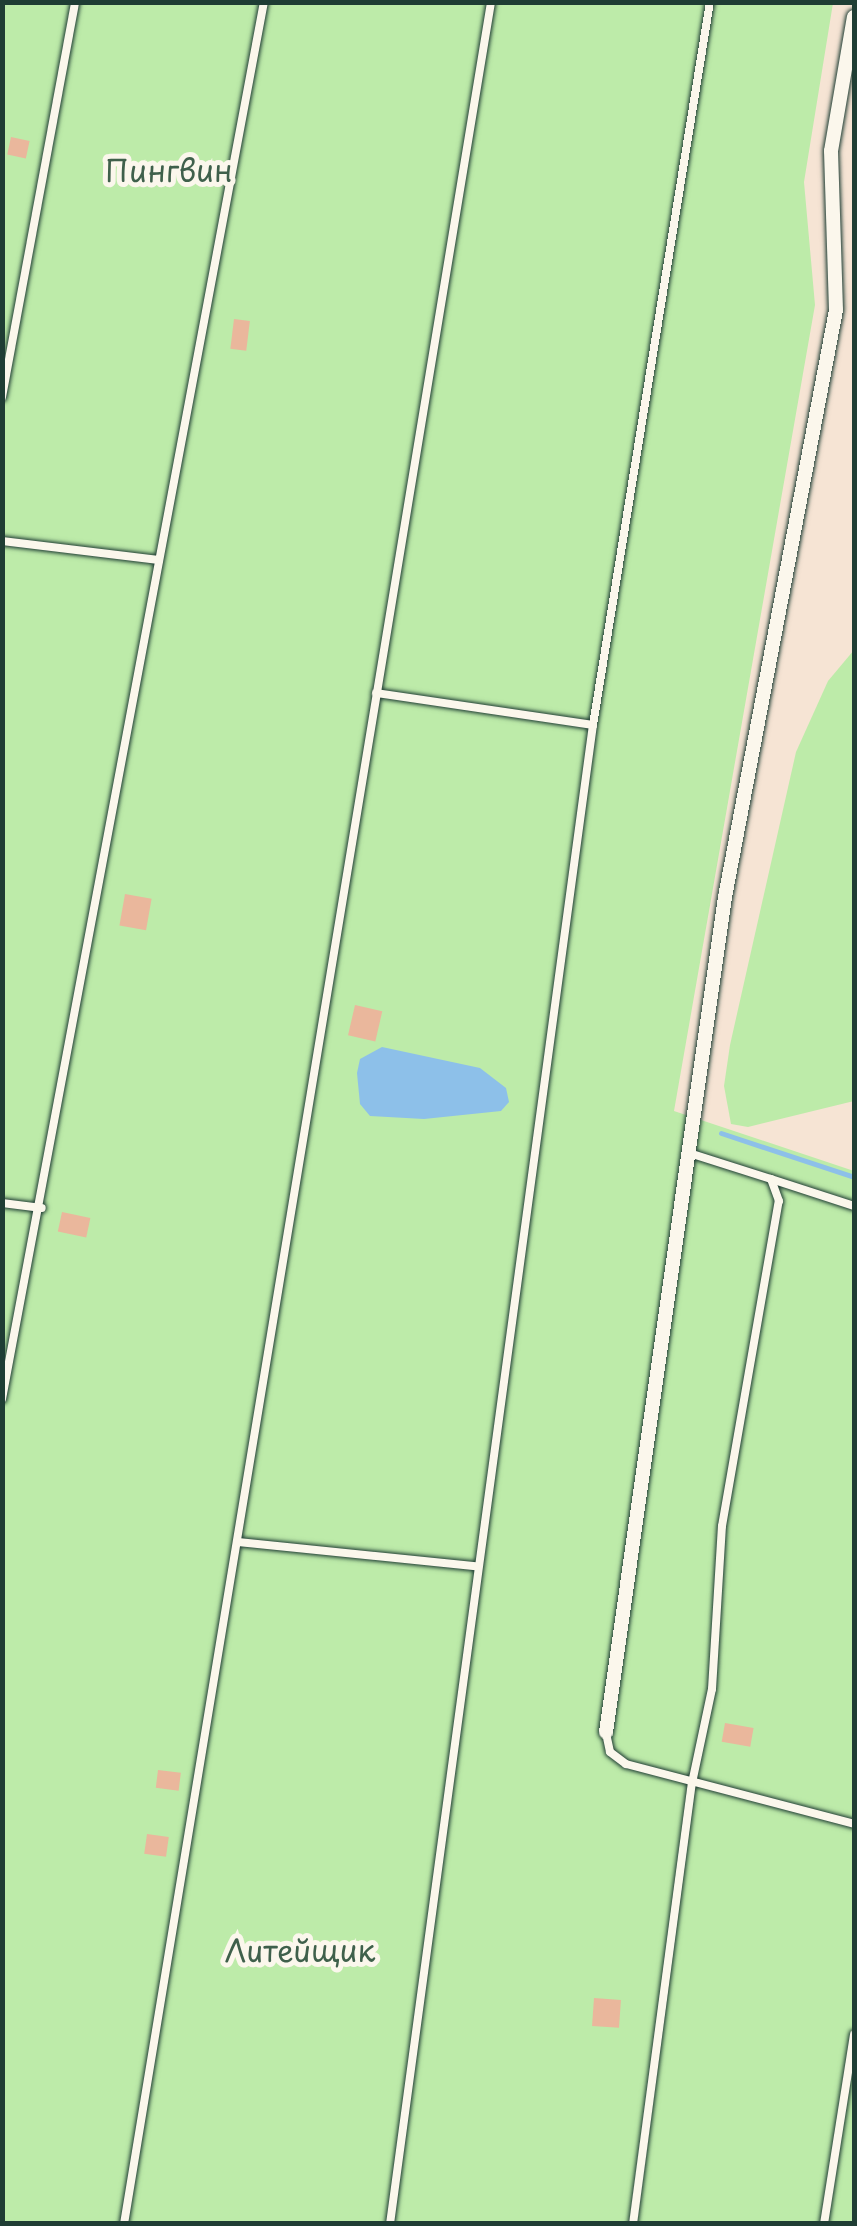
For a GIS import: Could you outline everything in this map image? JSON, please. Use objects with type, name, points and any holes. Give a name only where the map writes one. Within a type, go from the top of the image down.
[{"type":"street","points":[[606,1732],[725,897],[836,310],[831,151],[854,16]]},
{"type":"lane","points":[[2,397],[75,2]]},
{"type":"lane","points":[[2,1398],[42,1208],[264,2]]},
{"type":"lane","points":[[124,2224],[491,2]]},
{"type":"lane","points":[[390,2224],[476,1566],[593,725],[710,2]]},
{"type":"lane","points":[[2,541],[159,560]]},
{"type":"lane","points":[[376,694],[593,725]]},
{"type":"lane","points":[[689,1153],[854,1206]]},
{"type":"lane","points":[[633,2224],[692,1784],[712,1689],[722,1526],[779,1202],[771,1179]]},
{"type":"lane","points":[[2,1204],[42,1208]]},
{"type":"lane","points":[[238,1542],[476,1566]]},
{"type":"lane","points":[[606,1732],[610,1752],[626,1764],[854,1824]]},
{"type":"lane","points":[[824,2224],[854,2034]]},
{"type":"green space","name":"Литейщик","points":[[3,3],[833,3],[804,182],[815,305],[674,1111],[854,1171],[854,2223],[3,2224]]},
{"type":"green space","points":[[854,650],[854,1101],[748,1127],[731,1124],[724,1086],[730,1045],[796,752],[828,681]]},
{"type":"water","points":[[382,1047],[480,1068],[506,1088],[509,1102],[501,1111],[424,1119],[370,1116],[360,1104],[357,1073],[360,1059]]},
{"type":"building","points":[[11,137],[30,141],[26,159],[7,155]]},
{"type":"building","points":[[234,319],[250,321],[246,351],[230,349]]},
{"type":"building","points":[[125,894],[152,899],[146,930],[119,926]]},
{"type":"building","points":[[355,1005],[382,1011],[375,1042],[348,1035]]},
{"type":"building","points":[[62,1212],[90,1218],[86,1238],[58,1232]]},
{"type":"building","points":[[725,1723],[754,1728],[750,1747],[722,1742]]},
{"type":"building","points":[[158,1770],[181,1773],[179,1791],[156,1788]]},
{"type":"building","points":[[147,1834],[169,1837],[166,1857],[144,1854]]},
{"type":"building","points":[[594,1998],[621,2000],[619,2028],[592,2026]]},
{"type":"waterway","points":[[721,1133],[854,1177]]},
{"type":"park label","name":"Пингвин","points":[[169,170]]}]
